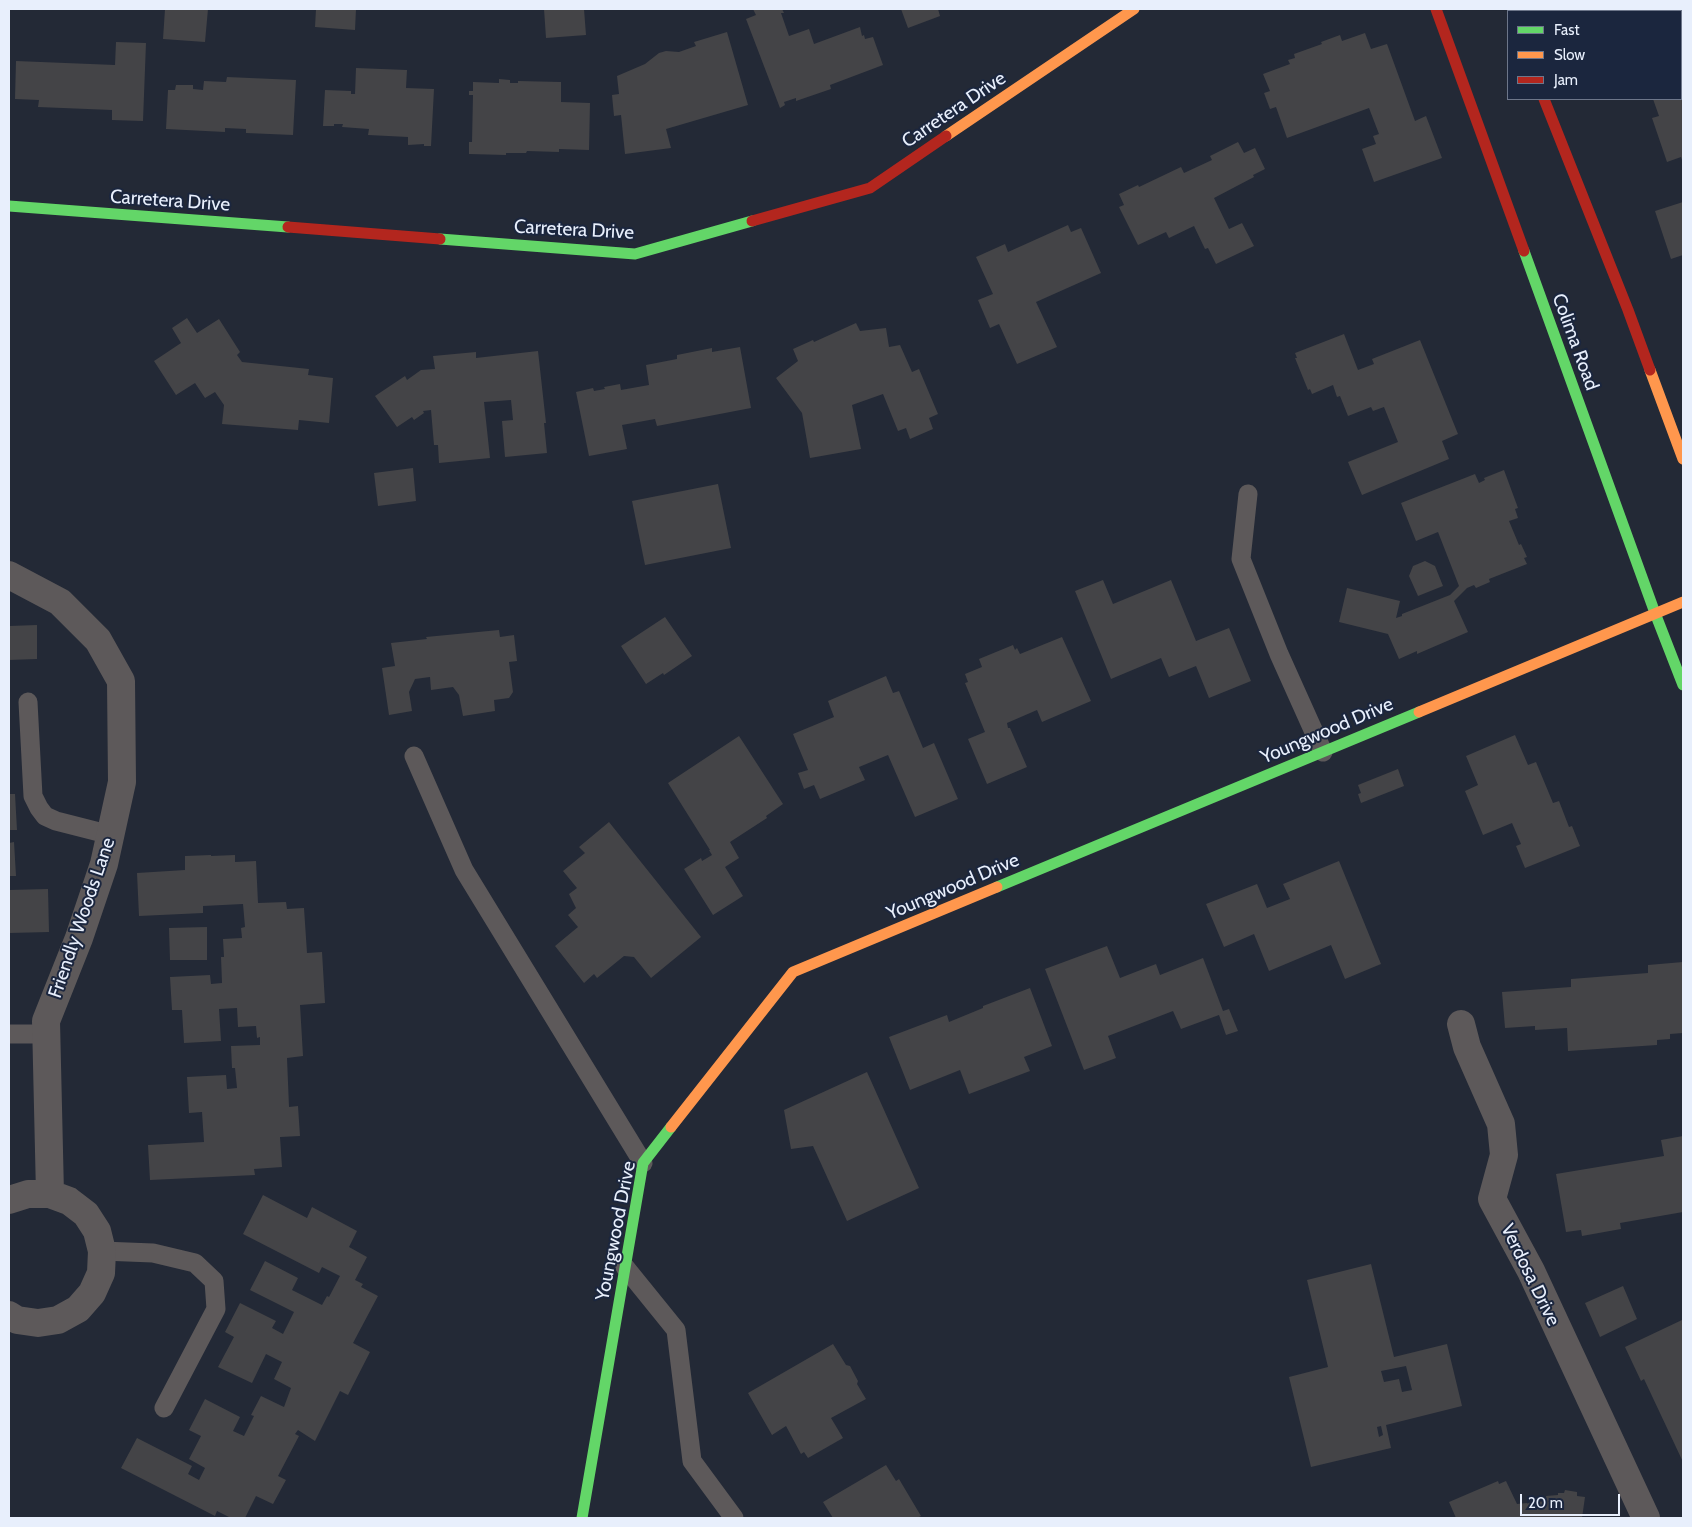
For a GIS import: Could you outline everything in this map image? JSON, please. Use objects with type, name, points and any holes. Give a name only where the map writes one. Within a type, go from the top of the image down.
[{"type":"street","name":"Carretera Drive","points":[[9,206],[635,254],[870,188],[1134,9]]},
{"type":"street","name":"Colima Road","points":[[1436,9],[1655,613],[1683,685]]},
{"type":"street","points":[[1544,100],[1628,310],[1683,459]]},
{"type":"street","name":"Friendly Woods Lane","points":[[9,575],[60,602],[98,640],[122,682],[122,782],[111,835],[104,864],[79,938],[46,1021],[50,1194]]},
{"type":"street","name":"Youngwood Drive","points":[[582,1518],[643,1163],[793,972],[1683,602]]},
{"type":"street","name":"Verdosa Drive","points":[[1461,1024],[1467,1047],[1501,1124],[1504,1155],[1492,1199],[1531,1271],[1646,1518]]},
{"type":"street","points":[[9,1200],[28,1194],[50,1194],[69,1201],[86,1214],[97,1231],[102,1251],[101,1273],[92,1293],[78,1309],[58,1320],[38,1323],[17,1320],[9,1315]]},
{"type":"lane","points":[[1248,494],[1241,559],[1279,654],[1323,752]]},
{"type":"lane","points":[[28,702],[33,796],[39,808],[45,816],[56,821],[111,835]]},
{"type":"lane","points":[[414,756],[464,870],[643,1163]]},
{"type":"lane","points":[[9,1034],[46,1034]]},
{"type":"lane","points":[[102,1251],[152,1253],[195,1263],[214,1281],[216,1308],[164,1408]]},
{"type":"lane","points":[[625,1267],[676,1330],[692,1461],[734,1518]]},
{"type":"building","points":[[165,9],[208,9],[205,42],[163,39]]},
{"type":"building","points":[[316,9],[356,9],[355,30],[315,27]]},
{"type":"building","points":[[544,9],[584,9],[586,35],[546,38]]},
{"type":"building","points":[[753,9],[782,9],[784,13],[781,13],[789,36],[809,29],[814,44],[860,27],[862,36],[864,35],[865,39],[873,37],[883,65],[830,85],[831,89],[796,101],[796,98],[784,102],[785,105],[780,108],[746,19],[756,15]]},
{"type":"building","points":[[901,9],[938,9],[940,16],[908,28]]},
{"type":"building","points":[[1587,9],[1615,9],[1613,10]]},
{"type":"building","points":[[727,32],[748,105],[666,129],[671,148],[625,154],[621,115],[614,116],[612,95],[619,94],[617,76],[645,64],[659,53],[666,51],[679,52],[696,46],[694,42]]},
{"type":"building","points":[[1365,33],[1371,49],[1387,44],[1415,121],[1426,116],[1442,158],[1374,182],[1362,149],[1376,144],[1373,136],[1379,134],[1369,108],[1287,138],[1276,107],[1270,109],[1264,93],[1270,91],[1263,74],[1290,64],[1288,60],[1295,58],[1294,54],[1340,35],[1342,41]]},
{"type":"building","points":[[116,42],[146,43],[143,121],[112,120],[112,110],[38,107],[39,100],[15,99],[16,61],[115,65]]},
{"type":"building","points":[[356,68],[407,70],[406,88],[434,89],[431,146],[424,146],[424,144],[408,145],[408,137],[368,135],[369,129],[342,127],[343,124],[323,126],[325,90],[351,91],[351,94],[355,94]]},
{"type":"building","points":[[1682,74],[1683,163],[1681,157],[1667,162],[1652,118],[1659,116],[1653,100],[1682,100]]},
{"type":"building","points":[[227,77],[296,80],[293,135],[246,133],[246,129],[225,128],[225,132],[166,129],[168,90],[175,90],[176,85],[193,85],[193,89],[203,90],[204,81],[226,82]]},
{"type":"building","points":[[499,79],[510,80],[510,83],[518,83],[518,81],[561,82],[561,102],[590,103],[589,150],[559,149],[559,152],[527,151],[526,153],[506,153],[506,155],[469,154],[469,142],[472,142],[473,95],[469,95],[469,91],[473,91],[473,82],[499,83]]},
{"type":"building","points":[[1238,142],[1244,153],[1255,148],[1265,169],[1253,175],[1254,177],[1214,198],[1229,229],[1242,223],[1254,246],[1216,264],[1208,248],[1205,249],[1194,226],[1169,238],[1166,232],[1138,245],[1119,207],[1124,205],[1119,194],[1138,185],[1139,187],[1181,167],[1184,173],[1212,160],[1210,156]]},
{"type":"building","points":[[1683,202],[1683,255],[1671,259],[1655,211]]},
{"type":"building","points":[[1068,225],[1071,232],[1081,228],[1101,273],[1036,302],[1057,347],[1017,364],[999,324],[990,328],[978,300],[993,294],[976,257],[1005,244],[1008,252]]},
{"type":"building","points":[[187,318],[197,333],[219,319],[240,352],[237,355],[242,362],[309,369],[308,375],[333,378],[329,423],[299,420],[298,430],[222,424],[224,405],[215,392],[205,398],[195,383],[176,395],[154,361],[181,343],[172,328]]},
{"type":"building","points":[[856,323],[860,331],[886,328],[889,347],[900,345],[912,372],[919,369],[938,414],[929,418],[933,429],[910,439],[906,428],[898,431],[883,394],[852,405],[861,449],[810,458],[802,413],[776,378],[798,361],[793,349],[813,340],[814,342]]},
{"type":"building","points":[[1344,334],[1358,370],[1374,364],[1372,359],[1420,340],[1458,434],[1442,441],[1449,459],[1362,495],[1348,462],[1398,442],[1384,407],[1373,411],[1371,407],[1348,416],[1340,396],[1337,397],[1333,385],[1312,394],[1310,389],[1308,390],[1295,358],[1297,358],[1295,353]]},
{"type":"building","points":[[740,347],[751,408],[657,426],[655,419],[622,425],[627,449],[589,456],[576,392],[593,388],[594,391],[605,389],[604,387],[620,384],[621,390],[649,385],[646,365],[677,359],[677,355],[712,348],[712,352]]},
{"type":"building","points":[[538,351],[546,423],[544,423],[547,453],[505,457],[502,421],[513,420],[511,400],[484,402],[490,458],[439,463],[438,445],[434,445],[431,410],[423,411],[424,413],[414,420],[412,417],[397,427],[375,396],[405,376],[407,380],[421,370],[435,369],[433,356],[476,352],[476,358]]},
{"type":"building","points":[[413,468],[416,501],[378,506],[374,473]]},
{"type":"building","points":[[1504,470],[1518,508],[1515,509],[1518,518],[1509,521],[1519,545],[1521,544],[1527,557],[1524,558],[1527,564],[1489,579],[1490,582],[1476,588],[1474,585],[1467,588],[1454,601],[1468,632],[1417,654],[1417,651],[1399,659],[1388,634],[1339,622],[1347,588],[1400,601],[1396,618],[1450,595],[1459,586],[1438,532],[1416,541],[1401,503],[1475,474],[1479,483],[1485,480],[1484,478]]},
{"type":"building","points":[[718,484],[731,548],[645,565],[632,501]]},
{"type":"building","points":[[1425,561],[1435,566],[1443,586],[1418,596],[1409,576],[1413,566]]},
{"type":"building","points":[[1103,580],[1113,604],[1171,580],[1196,641],[1229,628],[1251,681],[1209,698],[1196,666],[1169,677],[1161,658],[1111,679],[1075,591]]},
{"type":"building","points":[[665,617],[692,656],[664,675],[663,673],[646,684],[621,646]]},
{"type":"building","points":[[37,625],[37,659],[9,660],[9,626]]},
{"type":"building","points":[[499,630],[500,637],[514,635],[517,661],[509,662],[513,692],[509,698],[494,700],[495,711],[463,716],[459,695],[453,687],[431,690],[430,677],[415,679],[409,692],[412,711],[389,715],[382,668],[395,666],[391,643],[427,639],[426,637]]},
{"type":"building","points":[[1062,637],[1091,701],[1042,722],[1037,710],[1007,723],[1027,767],[987,784],[968,739],[985,732],[965,683],[968,682],[965,674],[982,667],[979,659],[1013,645],[1020,654]]},
{"type":"building","points":[[886,676],[893,693],[899,691],[923,748],[934,743],[958,799],[915,817],[888,755],[859,767],[865,780],[820,799],[814,785],[804,789],[798,773],[808,770],[793,734],[834,717],[828,701]]},
{"type":"building","points":[[1515,735],[1528,765],[1536,762],[1553,803],[1559,801],[1569,827],[1572,826],[1580,846],[1525,868],[1516,846],[1521,844],[1512,823],[1483,835],[1465,791],[1478,785],[1466,756]]},
{"type":"building","points":[[739,736],[783,804],[766,816],[767,818],[730,842],[739,858],[725,867],[743,896],[713,915],[684,869],[701,858],[702,861],[712,855],[668,783]]},
{"type":"building","points":[[1398,769],[1404,786],[1361,803],[1358,794],[1361,793],[1358,785]]},
{"type":"building","points":[[9,794],[15,794],[17,830],[9,830]]},
{"type":"building","points":[[609,822],[701,937],[651,978],[634,957],[624,956],[597,978],[594,974],[584,983],[555,946],[578,927],[568,915],[576,908],[569,894],[577,888],[563,871],[585,853],[579,847]]},
{"type":"building","points":[[14,842],[16,876],[9,876],[9,843]]},
{"type":"building","points":[[235,855],[235,862],[256,861],[258,903],[286,902],[287,909],[304,908],[307,953],[322,952],[325,1003],[300,1005],[303,1056],[287,1058],[289,1107],[298,1106],[300,1136],[280,1137],[282,1167],[254,1169],[255,1175],[150,1180],[148,1145],[204,1142],[202,1112],[189,1113],[187,1077],[226,1075],[227,1089],[237,1088],[235,1068],[232,1068],[231,1046],[260,1045],[260,1037],[257,1038],[256,1026],[238,1027],[237,1008],[219,1009],[221,1041],[184,1043],[182,1010],[172,1010],[170,977],[210,975],[211,984],[222,983],[221,957],[224,957],[223,939],[242,938],[241,928],[245,927],[243,904],[203,906],[203,913],[139,916],[137,873],[185,870],[185,856]]},
{"type":"building","points":[[1339,861],[1381,964],[1345,979],[1331,945],[1269,971],[1254,934],[1224,947],[1206,904],[1257,884],[1267,908],[1290,899],[1283,884]]},
{"type":"building","points":[[48,889],[49,932],[9,933],[9,890]]},
{"type":"building","points":[[207,927],[207,960],[170,960],[169,928]]},
{"type":"building","points":[[1107,946],[1120,978],[1156,964],[1160,975],[1203,958],[1223,1011],[1229,1009],[1238,1031],[1226,1035],[1219,1015],[1181,1029],[1173,1011],[1108,1036],[1116,1058],[1084,1070],[1045,969]]},
{"type":"building","points":[[1683,962],[1683,1033],[1670,1034],[1670,1039],[1657,1040],[1657,1045],[1568,1051],[1567,1028],[1535,1030],[1535,1026],[1505,1028],[1502,992],[1571,987],[1571,979],[1648,973],[1648,965]]},
{"type":"building","points":[[1030,988],[1052,1046],[1024,1057],[1030,1071],[969,1094],[960,1070],[910,1090],[889,1037],[947,1015],[949,1022],[983,1008],[983,1006]]},
{"type":"building","points":[[867,1072],[919,1188],[847,1221],[813,1146],[791,1149],[784,1110]]},
{"type":"building","points":[[1683,1136],[1683,1212],[1620,1223],[1621,1229],[1582,1236],[1581,1230],[1566,1232],[1556,1174],[1664,1156],[1661,1140]]},
{"type":"building","points":[[263,1195],[307,1218],[312,1207],[357,1231],[349,1247],[367,1257],[355,1280],[363,1284],[361,1287],[378,1296],[353,1343],[370,1352],[348,1395],[340,1391],[315,1441],[298,1430],[295,1434],[299,1436],[278,1476],[286,1480],[273,1504],[256,1496],[245,1518],[231,1518],[217,1511],[215,1516],[121,1468],[137,1438],[192,1466],[188,1474],[199,1480],[205,1468],[189,1459],[201,1436],[189,1430],[205,1399],[240,1417],[233,1431],[244,1436],[254,1416],[251,1415],[261,1396],[284,1407],[291,1388],[274,1379],[282,1362],[266,1354],[252,1383],[218,1367],[234,1337],[225,1332],[240,1303],[276,1321],[272,1328],[283,1334],[294,1312],[250,1290],[265,1261],[298,1278],[292,1290],[322,1305],[327,1296],[329,1297],[340,1276],[322,1267],[319,1273],[243,1234]]},
{"type":"building","points":[[1371,1264],[1394,1357],[1447,1344],[1462,1406],[1386,1425],[1391,1448],[1311,1467],[1289,1377],[1328,1367],[1307,1280]],"holes":[[[1406,1366],[1412,1390],[1402,1392],[1399,1379],[1384,1382],[1381,1371]],[[1381,1426],[1383,1435],[1379,1437],[1377,1427]]]},
{"type":"building","points":[[1623,1286],[1637,1319],[1600,1337],[1585,1303]]},
{"type":"building","points":[[1682,1320],[1683,1462],[1644,1379],[1641,1381],[1625,1347]]},
{"type":"building","points":[[833,1344],[846,1365],[850,1366],[858,1381],[857,1384],[866,1399],[831,1418],[843,1438],[808,1458],[804,1452],[801,1454],[786,1426],[772,1435],[748,1393]]},
{"type":"building","points":[[886,1465],[896,1481],[899,1479],[921,1516],[917,1518],[833,1518],[823,1502]]},
{"type":"building","points":[[1498,1481],[1499,1484],[1506,1481],[1517,1504],[1547,1501],[1546,1496],[1558,1495],[1558,1493],[1564,1493],[1565,1490],[1577,1492],[1577,1496],[1585,1497],[1582,1518],[1456,1518],[1449,1502]]},
{"type":"traffic: fast","points":[[9,206],[288,227]]},
{"type":"traffic: fast","points":[[440,239],[635,254],[752,221]]},
{"type":"traffic: fast","points":[[1524,251],[1655,613],[1683,685]]},
{"type":"traffic: fast","points":[[997,887],[1419,712]]},
{"type":"traffic: fast","points":[[582,1518],[643,1163],[671,1127]]},
{"type":"traffic: slow","points":[[946,136],[1134,9]]},
{"type":"traffic: slow","points":[[1650,370],[1683,459]]},
{"type":"traffic: slow","points":[[1419,712],[1683,602]]},
{"type":"traffic: slow","points":[[671,1127],[793,972],[997,887]]},
{"type":"traffic: jam","points":[[1436,9],[1524,251]]},
{"type":"traffic: jam","points":[[1544,100],[1650,370]]},
{"type":"traffic: jam","points":[[752,221],[870,188],[946,136]]},
{"type":"traffic: jam","points":[[288,227],[440,239]]}]
